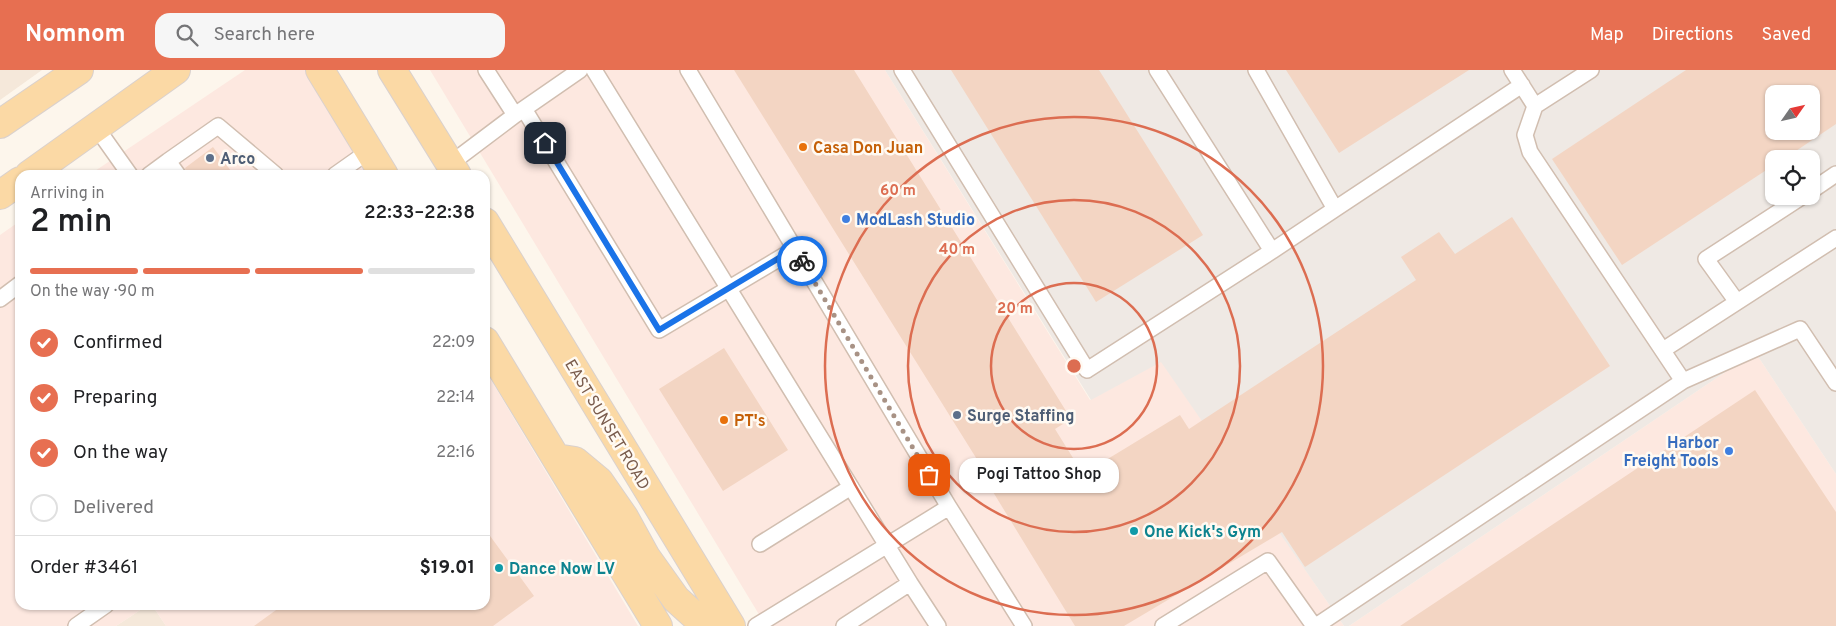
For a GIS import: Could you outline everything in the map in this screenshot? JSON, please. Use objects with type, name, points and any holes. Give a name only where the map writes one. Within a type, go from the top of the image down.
[{"type":"main road","points":[[0,124],[79,70]]},
{"type":"main road","points":[[38,170],[176,70]]},
{"type":"main road","points":[[320,70],[381,170]]},
{"type":"main road","points":[[392,70],[453,170]]},
{"type":"main road","name":"EAST SUNSET ROAD","points":[[490,230],[731,626]]},
{"type":"main road","points":[[490,348],[658,626]]},
{"type":"main road","points":[[556,458],[575,461],[599,481],[624,517],[646,557],[676,599],[706,626]]},
{"type":"lane","points":[[486,70],[520,112],[659,330],[794,249]]},
{"type":"lane","points":[[453,170],[520,112],[580,70]]},
{"type":"lane","points":[[594,70],[938,626]]},
{"type":"lane","points":[[688,70],[949,507],[1024,626]]},
{"type":"lane","points":[[902,70],[1087,370],[1522,85]]},
{"type":"lane","points":[[1157,70],[1272,250]]},
{"type":"lane","points":[[1256,70],[1335,209]]},
{"type":"lane","points":[[1512,70],[1535,106]]},
{"type":"lane","points":[[1591,70],[1535,106],[1525,134],[1530,152],[1683,381]]},
{"type":"lane","points":[[156,170],[218,126],[270,170]]},
{"type":"lane","points":[[96,127],[126,170]]},
{"type":"lane","points":[[342,170],[369,151]]},
{"type":"lane","points":[[168,161],[174,170]]},
{"type":"lane","points":[[1820,185],[1836,174]]},
{"type":"lane","points":[[1737,302],[1706,259],[1789,205]]},
{"type":"lane","points":[[1663,350],[1836,238]]},
{"type":"lane","points":[[0,299],[15,288]]},
{"type":"lane","points":[[1163,626],[1268,561],[1315,626],[1683,381],[1800,329],[1836,381]]},
{"type":"lane","points":[[760,544],[851,488]]},
{"type":"lane","points":[[756,626],[949,507]]},
{"type":"lane","points":[[844,626],[910,583]]},
{"type":"lane","points":[[76,626],[99,610]]},
{"type":"shaded area","points":[[0,70],[42,70],[0,100]]},
{"type":"shaded area","points":[[245,70],[306,70],[366,170],[96,170]]},
{"type":"shaded area","points":[[430,70],[885,70],[1090,400],[1161,361],[1344,626],[766,626]]},
{"type":"shaded area","points":[[885,70],[1836,70],[1836,474],[1755,352],[1349,626],[1344,626],[1161,362],[1091,400]]},
{"type":"shaded area","points":[[15,224],[15,610],[140,610],[116,626],[0,626],[0,235]]},
{"type":"shaded area","name":"Harbor Freight Tools","points":[[1755,352],[1836,474],[1836,626],[1349,626]]},
{"type":"shaded area","points":[[490,378],[638,626],[166,626],[155,610],[490,610]]},
{"type":"shaded area","points":[[140,610],[155,610],[166,626],[116,626]]},
{"type":"building","points":[[734,70],[854,70],[1071,419],[1055,429],[1083,474],[1180,415],[1189,429],[1416,280],[1401,257],[1439,232],[1455,254],[1512,217],[1610,366],[1305,567],[1282,532],[1124,626],[1075,626],[990,487],[993,485]]},
{"type":"building","points":[[951,70],[1099,70],[1203,235],[1096,302]]},
{"type":"building","points":[[1286,70],[1469,70],[1339,153]]},
{"type":"building","points":[[1686,70],[1836,70],[1836,124],[1820,135],[1820,85],[1765,85],[1765,140],[1812,140],[1797,150],[1765,150],[1765,171],[1622,265],[1552,159]]},
{"type":"building","name":"Arco","points":[[213,147],[230,170],[186,170],[185,168]]},
{"type":"building","name":"PT's","points":[[724,348],[788,450],[723,491],[659,389]]},
{"type":"building","name":"Harbor Freight Tools","points":[[1755,390],[1836,512],[1836,626],[1400,626]]},
{"type":"building","points":[[490,536],[534,596],[493,626],[254,626],[276,610],[490,610]]},
{"type":"way so far","points":[[802,261],[929,475]]},
{"type":"place","name":"Casa Don Juan","points":[[803,147]]},
{"type":"place","name":"Arco","points":[[210,158]]},
{"type":"place","name":"ModLash Studio","points":[[846,219]]},
{"type":"place","name":"Surge Staffing","points":[[957,415]]},
{"type":"place","name":"PT's","points":[[724,420]]},
{"type":"place","name":"Harbor Freight Tools","points":[[1729,451]]},
{"type":"place","name":"Pogi Tattoo Shop","points":[[929,475]]},
{"type":"place","name":"One Kick's Gym","points":[[1134,531]]},
{"type":"place","name":"Dance Now LV","points":[[499,568]]},
{"type":"route","points":[[545,143],[659,330],[794,249],[802,261]]}]
